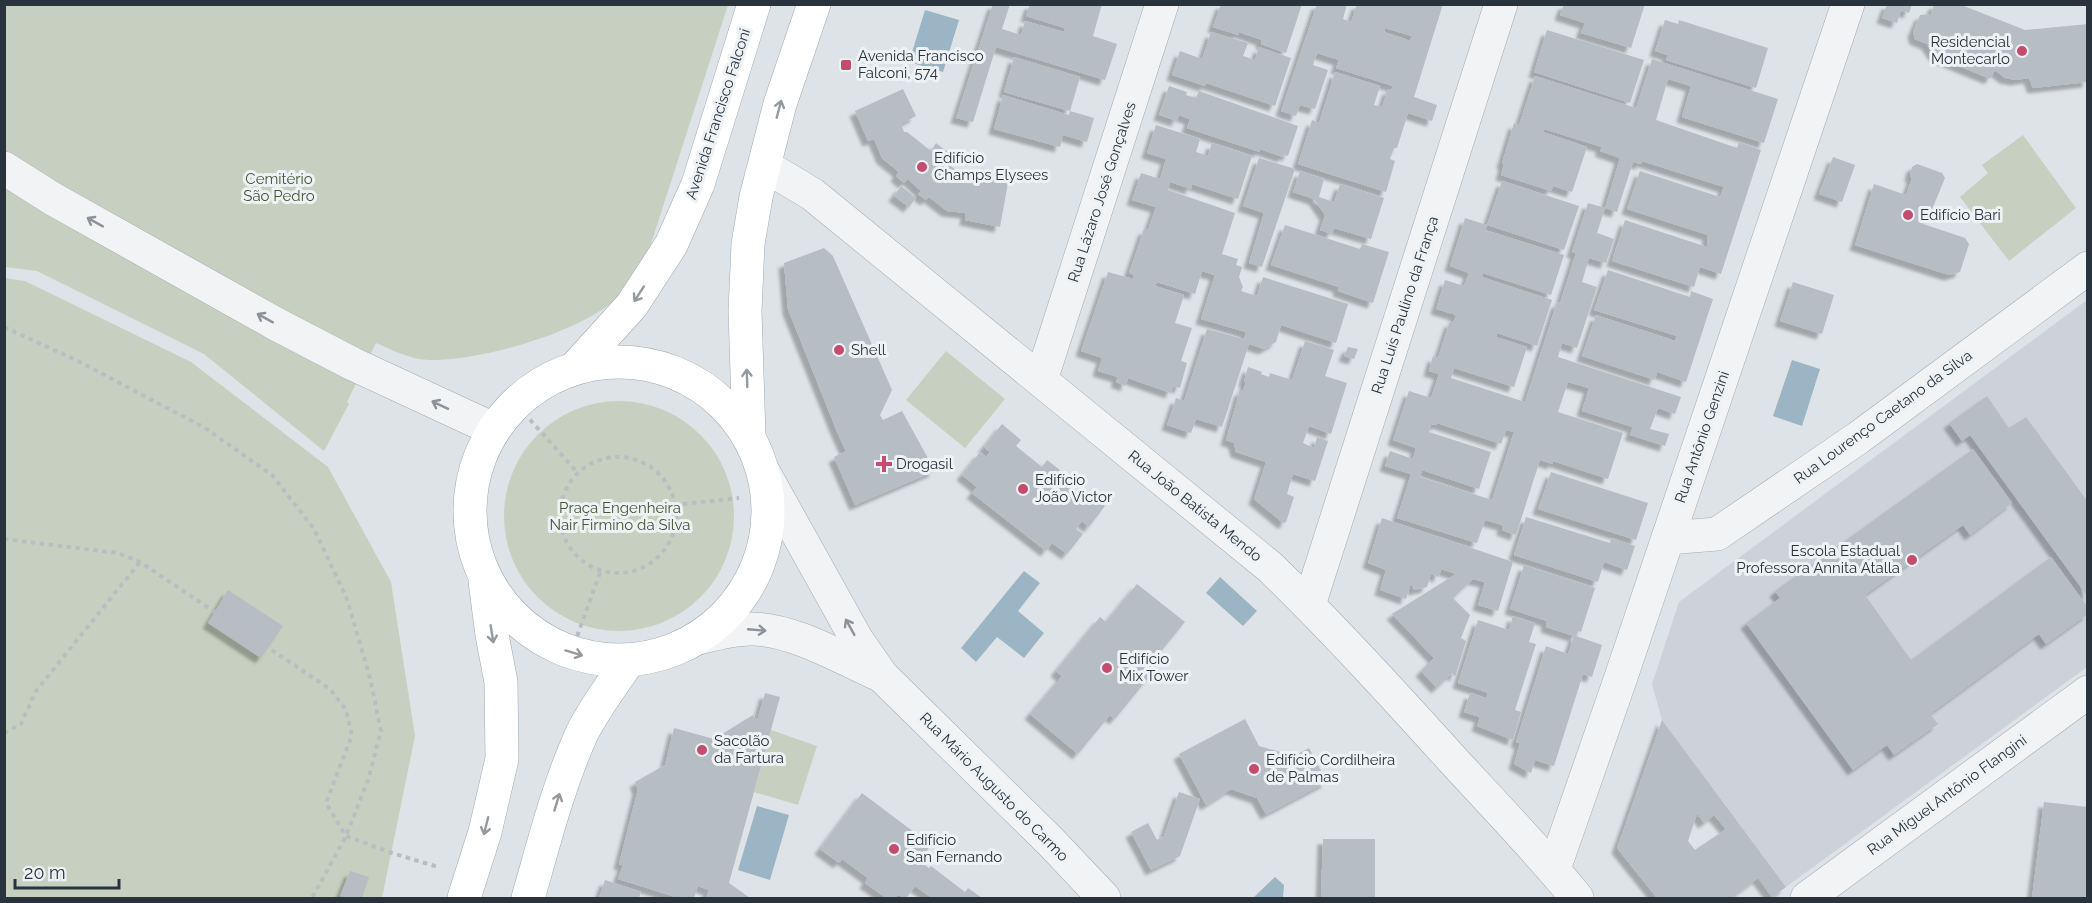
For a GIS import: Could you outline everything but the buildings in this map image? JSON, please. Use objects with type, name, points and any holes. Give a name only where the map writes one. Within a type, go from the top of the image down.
[{"type":"main road","name":"Avenida Francisco Falconi","points":[[575,368],[632,305],[671,245],[698,184],[754,4]]},
{"type":"main road","points":[[484,576],[500,601],[520,622],[544,640],[571,653],[600,659],[629,660],[665,653],[699,638],[729,614],[751,583],[765,548],[769,510],[765,484],[749,436],[745,311],[748,244],[756,197],[780,104],[814,4]]},
{"type":"main road","points":[[467,888],[485,832],[502,759],[501,682],[484,576],[472,540],[469,501],[477,464],[493,429],[515,403],[543,382],[575,368],[608,362],[641,363],[673,372],[703,387],[728,409],[749,436]]},
{"type":"main road","points":[[528,898],[566,771],[583,732],[629,660]]},
{"type":"street","name":"Rua Lázaro José Gonçalves","points":[[1041,380],[1162,4]]},
{"type":"street","name":"Rua Luís Paulino da França","points":[[1309,605],[1501,4]]},
{"type":"street","name":"Rua Antônio Genzini","points":[[1554,869],[1848,4]]},
{"type":"street","name":"Rua João Batista Mendo","points":[[765,166],[812,194],[1270,567],[1309,605],[1554,869],[1577,898]]},
{"type":"street","points":[[4,168],[53,199],[286,329],[353,364],[493,429]]},
{"type":"street","name":"Rua Lourenço Caetano da Silva","points":[[1668,538],[1718,534],[1858,438],[2088,268]]},
{"type":"street","name":"Rua Mário Augusto do Carmo","points":[[765,484],[857,640],[882,676],[1051,842],[1094,895]]},
{"type":"street","name":"Rua Mário Augusto do Carmo","points":[[699,638],[750,628],[772,631],[795,638],[882,676]]},
{"type":"street","name":"Rua Miguel Antônio Flangini","points":[[1807,898],[2088,692]]},
{"type":"path","points":[[4,327],[76,360],[205,428],[272,475],[314,530],[347,599],[370,678],[381,731],[368,780],[346,836],[312,898]]},
{"type":"path","points":[[515,403],[578,473]]},
{"type":"path","points":[[627,457],[646,464],[661,476],[672,494],[674,505],[676,513],[673,533],[664,550],[649,564],[632,571],[613,573],[601,570],[580,559],[568,544],[561,527],[560,509],[564,491],[578,473],[589,464],[607,458],[627,457]]},
{"type":"path","points":[[674,505],[765,484]]},
{"type":"path","points":[[4,539],[118,553],[140,562],[330,689],[346,710],[352,735],[326,803],[346,836],[392,853],[467,888]]},
{"type":"path","points":[[4,733],[21,724],[36,691],[140,562]]},
{"type":"path","points":[[571,653],[601,570]]},
{"type":"shaded area","name":"Escola Estadual Professora Annita Atalla","points":[[2087,300],[2087,667],[1786,887],[1662,720],[1652,684],[1679,602]]},
{"type":"green space","name":"Cemitério São Pedro","points":[[5,5],[728,5],[650,247],[629,285],[611,303],[572,326],[491,353],[440,360],[419,359],[376,343],[347,402],[349,404],[324,451],[204,354],[37,271],[5,267]]},
{"type":"green space","points":[[2023,135],[2076,208],[2009,261],[1960,197],[1988,173],[1982,165]]},
{"type":"green space","points":[[5,278],[25,281],[191,362],[328,467],[391,582],[415,736],[382,898],[5,898]]},
{"type":"green space","points":[[946,351],[1005,399],[965,448],[906,400]]},
{"type":"green space","name":"Praça Engenheira Nair Firmino da Silva","points":[[619,401],[663,410],[692,427],[708,443],[729,483],[734,516],[725,560],[708,589],[692,605],[652,626],[619,631],[575,622],[546,605],[530,589],[509,549],[504,516],[513,472],[530,443],[546,427],[586,406]]},
{"type":"green space","points":[[771,730],[817,746],[798,805],[754,792]]},
{"type":"water","points":[[925,10],[959,20],[943,72],[909,62]]},
{"type":"water","points":[[1792,360],[1820,369],[1802,426],[1773,416]]},
{"type":"water","points":[[1024,571],[1040,583],[1018,611],[1044,633],[1024,658],[997,637],[976,662],[961,648]]},
{"type":"water","points":[[1220,577],[1257,611],[1243,626],[1206,593]]},
{"type":"water","points":[[757,806],[789,815],[770,880],[738,870]]},
{"type":"water","points":[[1275,877],[1284,885],[1283,898],[1253,898]]},
{"type":"place","name":"Residencial Montecarlo","points":[[2022,51]]},
{"type":"place","name":"Avenida Francisco Falconi, 574","points":[[846,65]]},
{"type":"place","name":"Edifício Champs Elysees","points":[[922,167]]},
{"type":"place","name":"Edifício Bari","points":[[1908,215]]},
{"type":"place","name":"Shell","points":[[839,350]]},
{"type":"place","name":"Drogasil","points":[[884,464]]},
{"type":"place","name":"Edifício João Victor","points":[[1023,489]]},
{"type":"place","name":"Escola Estadual Professora Annita Atalla","points":[[1912,560]]},
{"type":"place","name":"Edifício Mix Tower","points":[[1107,668]]},
{"type":"place","name":"Sacolão da Fartura","points":[[702,750]]},
{"type":"place","name":"Edifício Cordilheira de Palmas","points":[[1254,769]]},
{"type":"place","name":"Edifício San Fernando","points":[[894,849]]}]
